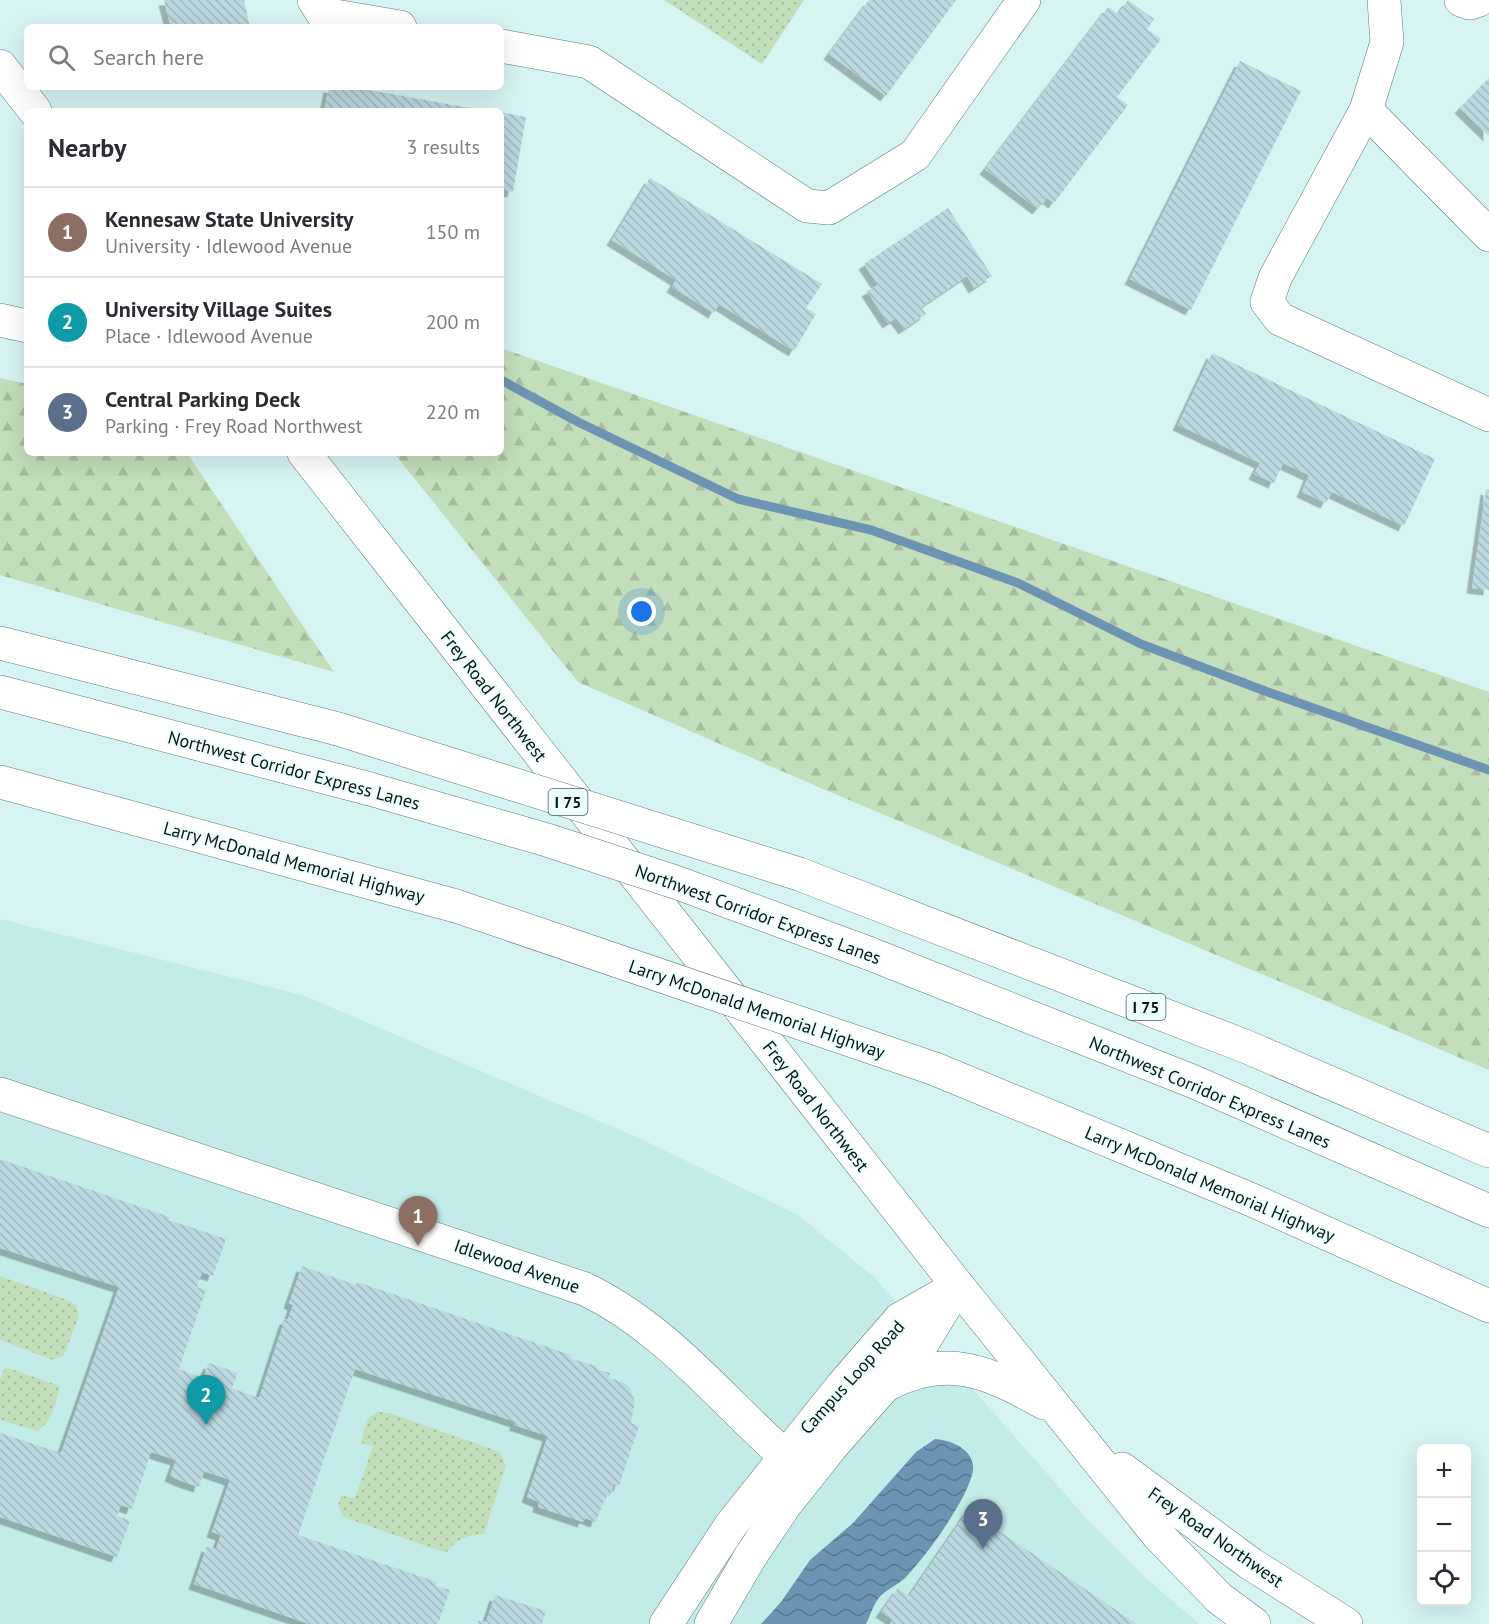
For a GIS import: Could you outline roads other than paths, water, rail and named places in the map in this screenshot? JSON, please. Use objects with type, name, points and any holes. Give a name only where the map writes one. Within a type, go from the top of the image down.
[{"type":"main road","points":[[314,0],[323,14],[382,24]]},
{"type":"main road","points":[[504,47],[589,62],[807,206],[829,208],[915,155],[1024,0]]},
{"type":"main road","points":[[1384,0],[1387,42],[1366,110],[1275,278],[1267,302],[1280,319],[1489,415]]},
{"type":"main road","points":[[1461,0],[1470,3],[1479,0]]},
{"type":"main road","points":[[0,66],[33,108]]},
{"type":"main road","points":[[1366,110],[1489,235]]},
{"type":"main road","points":[[0,320],[24,325]]},
{"type":"main road","name":"Frey Road Northwest","points":[[306,456],[958,1286],[1089,1445],[1158,1534],[1219,1598],[1254,1624]]},
{"type":"main road","name":"I 75","points":[[0,643],[338,729],[799,874],[1247,1047],[1489,1151]]},
{"type":"main road","name":"Northwest Corridor Express Lanes","points":[[0,692],[370,789],[547,840],[678,883],[868,953],[1192,1082],[1489,1211]]},
{"type":"main road","name":"Larry McDonald Memorial Highway","points":[[0,782],[456,906],[935,1069],[1252,1200],[1489,1306]]},
{"type":"main road","name":"Idlewood Avenue","points":[[0,1094],[585,1289],[633,1315],[657,1333],[795,1466]]},
{"type":"main road","name":"Campus Loop Road","points":[[666,1624],[730,1525],[886,1385],[922,1342],[958,1286]]},
{"type":"main road","name":"Campus Loop Road","points":[[711,1624],[750,1557],[795,1466],[900,1319],[958,1286]]},
{"type":"main road","points":[[886,1385],[926,1370],[969,1368],[1011,1384],[1061,1412]]},
{"type":"main road","name":"Frey Road Northwest","points":[[1089,1445],[1251,1564],[1346,1624]]},
{"type":"water","points":[[935,1439],[956,1445],[968,1454],[973,1467],[968,1487],[933,1545],[904,1579],[878,1599],[866,1624],[761,1624],[781,1602],[810,1560],[853,1523],[916,1452]]},
{"type":"waterway","points":[[504,382],[578,422],[738,499],[871,530],[1018,583],[1141,644],[1265,691],[1489,770]]},
{"type":"place","name":"Kennesaw State University","points":[[418,1246]]},
{"type":"place","name":"University Village Suites","points":[[206,1425]]},
{"type":"place","name":"Central Parking Deck","points":[[983,1549]]}]
